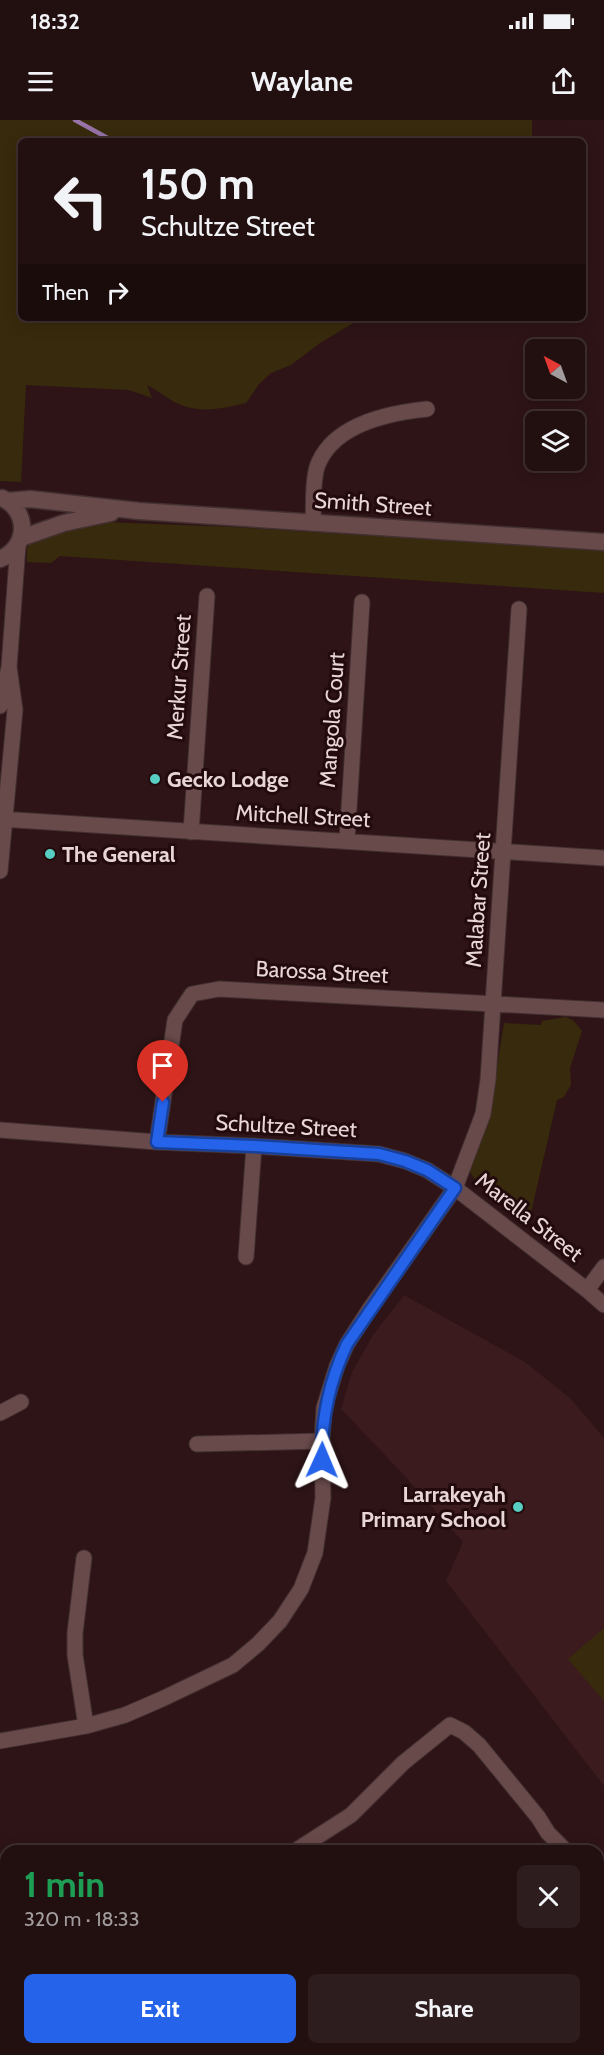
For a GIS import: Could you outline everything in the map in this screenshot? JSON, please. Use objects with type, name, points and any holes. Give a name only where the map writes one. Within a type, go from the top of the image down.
[{"type":"street","points":[[313,523],[317,469],[320,460],[333,443],[353,429],[387,415],[427,409]]},
{"type":"street","points":[[0,706],[9,667],[13,597],[22,519],[18,511],[4,499]]},
{"type":"street","name":"Smith Street","points":[[4,499],[30,499],[139,511],[604,542]]},
{"type":"street","name":"Smith Street","points":[[0,559],[13,552],[20,542],[48,528],[85,518],[139,511]]},
{"type":"street","points":[[0,565],[11,577],[13,597]]},
{"type":"street","name":"Merkur Street","points":[[191,832],[207,596]]},
{"type":"street","name":"Mangola Court","points":[[347,840],[362,602]]},
{"type":"street","name":"Malabar Street","points":[[0,1741],[86,1726],[125,1715],[220,1672],[233,1665],[258,1644],[280,1621],[301,1589],[315,1553],[323,1498],[321,1441],[324,1408],[330,1386],[347,1344],[455,1188],[483,1114],[494,1004],[519,609]]},
{"type":"street","points":[[0,871],[3,819],[15,710],[9,667]]},
{"type":"street","name":"Mitchell Street","points":[[3,819],[604,858]]},
{"type":"street","name":"Barossa Street","points":[[157,1142],[175,1020],[192,994],[219,989],[604,1010]]},
{"type":"street","name":"Schultze Street","points":[[0,1130],[157,1142],[379,1154],[427,1170],[455,1188]]},
{"type":"street","points":[[246,1257],[254,1146]]},
{"type":"street","name":"Marella Street","points":[[455,1188],[604,1305]]},
{"type":"street","points":[[587,1290],[604,1267]]},
{"type":"street","points":[[0,1413],[21,1401]]},
{"type":"street","points":[[197,1444],[321,1441]]},
{"type":"street","points":[[84,1557],[75,1633],[75,1655],[86,1726]]},
{"type":"street","points":[[305,1845],[351,1815],[403,1763],[450,1725],[464,1732],[479,1745],[560,1845]]},
{"type":"street","points":[[548,1833],[551,1845]]},
{"type":"shaded area","points":[[0,120],[532,120],[532,138],[18,138],[18,321],[357,321],[320,343],[291,365],[271,373],[259,384],[246,403],[227,407],[190,408],[180,405],[147,385],[152,398],[129,390],[26,385],[21,482],[0,481]]},
{"type":"shaded area","points":[[104,522],[231,527],[604,550],[604,593],[60,556],[51,563],[27,562],[27,548],[34,538]]},
{"type":"shaded area","points":[[566,1017],[574,1021],[582,1031],[570,1068],[571,1085],[564,1097],[557,1100],[530,1217],[488,1192],[469,1170],[489,1117],[504,1023],[541,1025],[542,1021]]},
{"type":"shaded area","name":"Larrakeyah Primary School","points":[[404,1295],[525,1362],[571,1399],[604,1438],[604,1786],[446,1581],[463,1542],[341,1409],[352,1372],[373,1335]]},
{"type":"shaded area","points":[[604,1628],[604,1701],[568,1659]]},
{"type":"waterway","points":[[75,120],[108,138]]},
{"type":"place","name":"Gecko Lodge","points":[[155,779]]},
{"type":"place","name":"The General","points":[[50,854]]},
{"type":"place","name":"Larrakeyah Primary School","points":[[518,1507]]},
{"type":"route","points":[[163,1102],[157,1142],[379,1154],[427,1170],[455,1188],[347,1344],[337,1366],[324,1408],[322,1460]]}]
